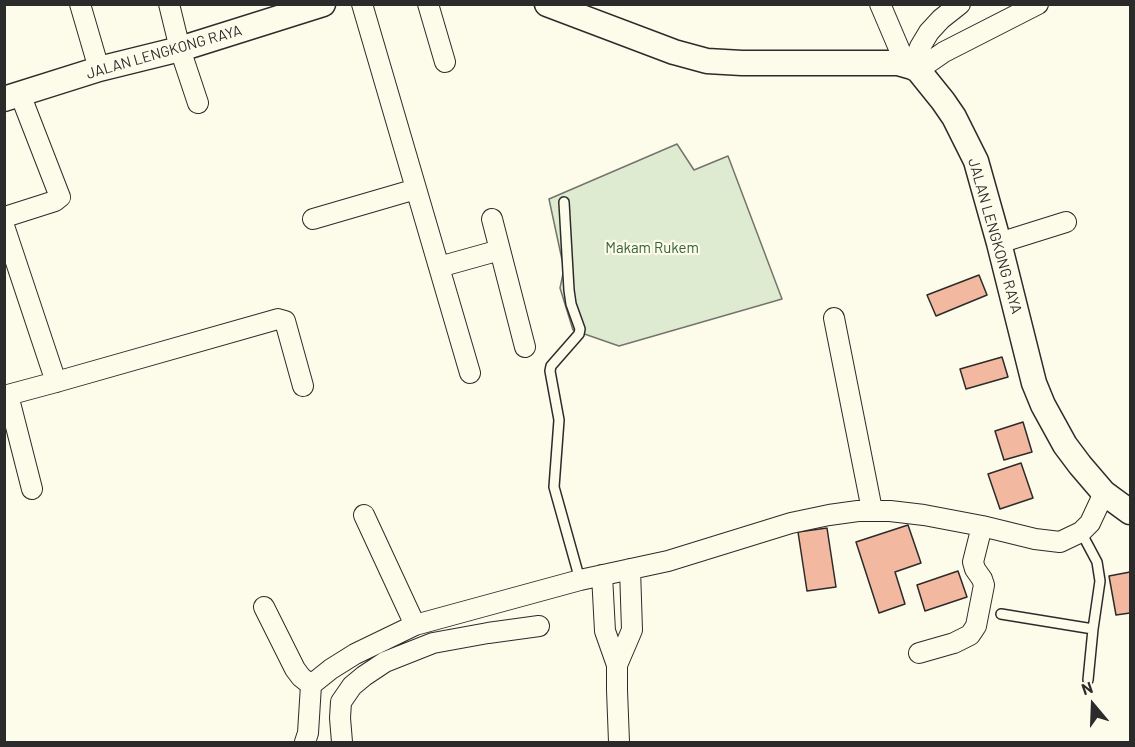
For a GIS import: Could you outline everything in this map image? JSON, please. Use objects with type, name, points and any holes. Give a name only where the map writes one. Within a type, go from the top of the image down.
[{"type":"street","points":[[80,4],[99,69]]},
{"type":"street","points":[[169,4],[180,49],[198,103]]},
{"type":"street","name":"JALAN LENGKONG RAYA","points":[[12,97],[99,69],[180,49],[323,4]]},
{"type":"street","points":[[362,4],[470,373]]},
{"type":"street","points":[[428,4],[445,62]]},
{"type":"street","points":[[547,4],[674,52],[706,61],[898,63],[912,67],[1038,4]]},
{"type":"street","points":[[880,4],[912,67]]},
{"type":"street","points":[[912,67],[929,32],[960,4]]},
{"type":"street","name":"JALAN LENGKONG RAYA","points":[[912,67],[943,101],[954,117],[976,161],[1034,382],[1043,405],[1065,445],[1104,493],[1131,512]]},
{"type":"street","points":[[4,220],[10,215],[56,201],[60,197],[12,97]]},
{"type":"street","points":[[313,219],[416,189]]},
{"type":"street","points":[[492,219],[525,347]]},
{"type":"street","points":[[999,243],[1066,222]]},
{"type":"street","points":[[4,226],[56,382]]},
{"type":"street","points":[[439,267],[500,250]]},
{"type":"street","points":[[834,318],[872,510]]},
{"type":"street","points":[[32,489],[6,395],[278,319],[285,321],[303,386]]},
{"type":"street","points":[[305,742],[308,733],[311,686],[331,669],[356,654],[415,625],[580,580],[668,561],[791,523],[829,515],[872,510],[924,515],[1035,539],[1060,542],[1082,532],[1090,523],[1104,493]]},
{"type":"street","points":[[364,515],[415,625]]},
{"type":"street","points":[[919,653],[954,643],[970,635],[976,626],[984,585],[973,562],[982,526]]},
{"type":"street","points":[[617,665],[632,630],[630,569]]},
{"type":"street","points":[[602,575],[605,632],[617,665],[619,742]]},
{"type":"street","points":[[264,607],[295,669],[311,686]]},
{"type":"street","points":[[342,742],[341,702],[352,686],[384,662],[433,643],[538,626]]},
{"type":"lane","points":[[564,202],[569,290],[571,304],[580,329],[578,337],[551,366],[550,371],[559,420],[554,487],[580,580]]},
{"type":"lane","points":[[1082,532],[1097,562],[1100,580],[1088,680]]},
{"type":"lane","points":[[1001,614],[1093,629]]},
{"type":"green space","name":"Makam Rukem","points":[[677,144],[694,170],[728,156],[782,299],[619,346],[573,330],[560,288],[564,269],[549,199]]},
{"type":"building","points":[[979,275],[987,295],[936,316],[927,295]]},
{"type":"building","points":[[1002,357],[1008,377],[966,389],[960,369]]},
{"type":"building","points":[[1023,422],[1032,452],[1004,460],[995,431]]},
{"type":"building","points":[[1021,463],[1033,498],[1000,509],[988,474]]},
{"type":"building","points":[[908,525],[921,563],[895,572],[905,604],[879,613],[856,542]]},
{"type":"building","points":[[827,528],[836,587],[807,591],[798,532]]},
{"type":"building","points":[[958,571],[967,597],[925,611],[917,585]]},
{"type":"building","points":[[1130,572],[1130,613],[1116,615],[1109,576]]}]
